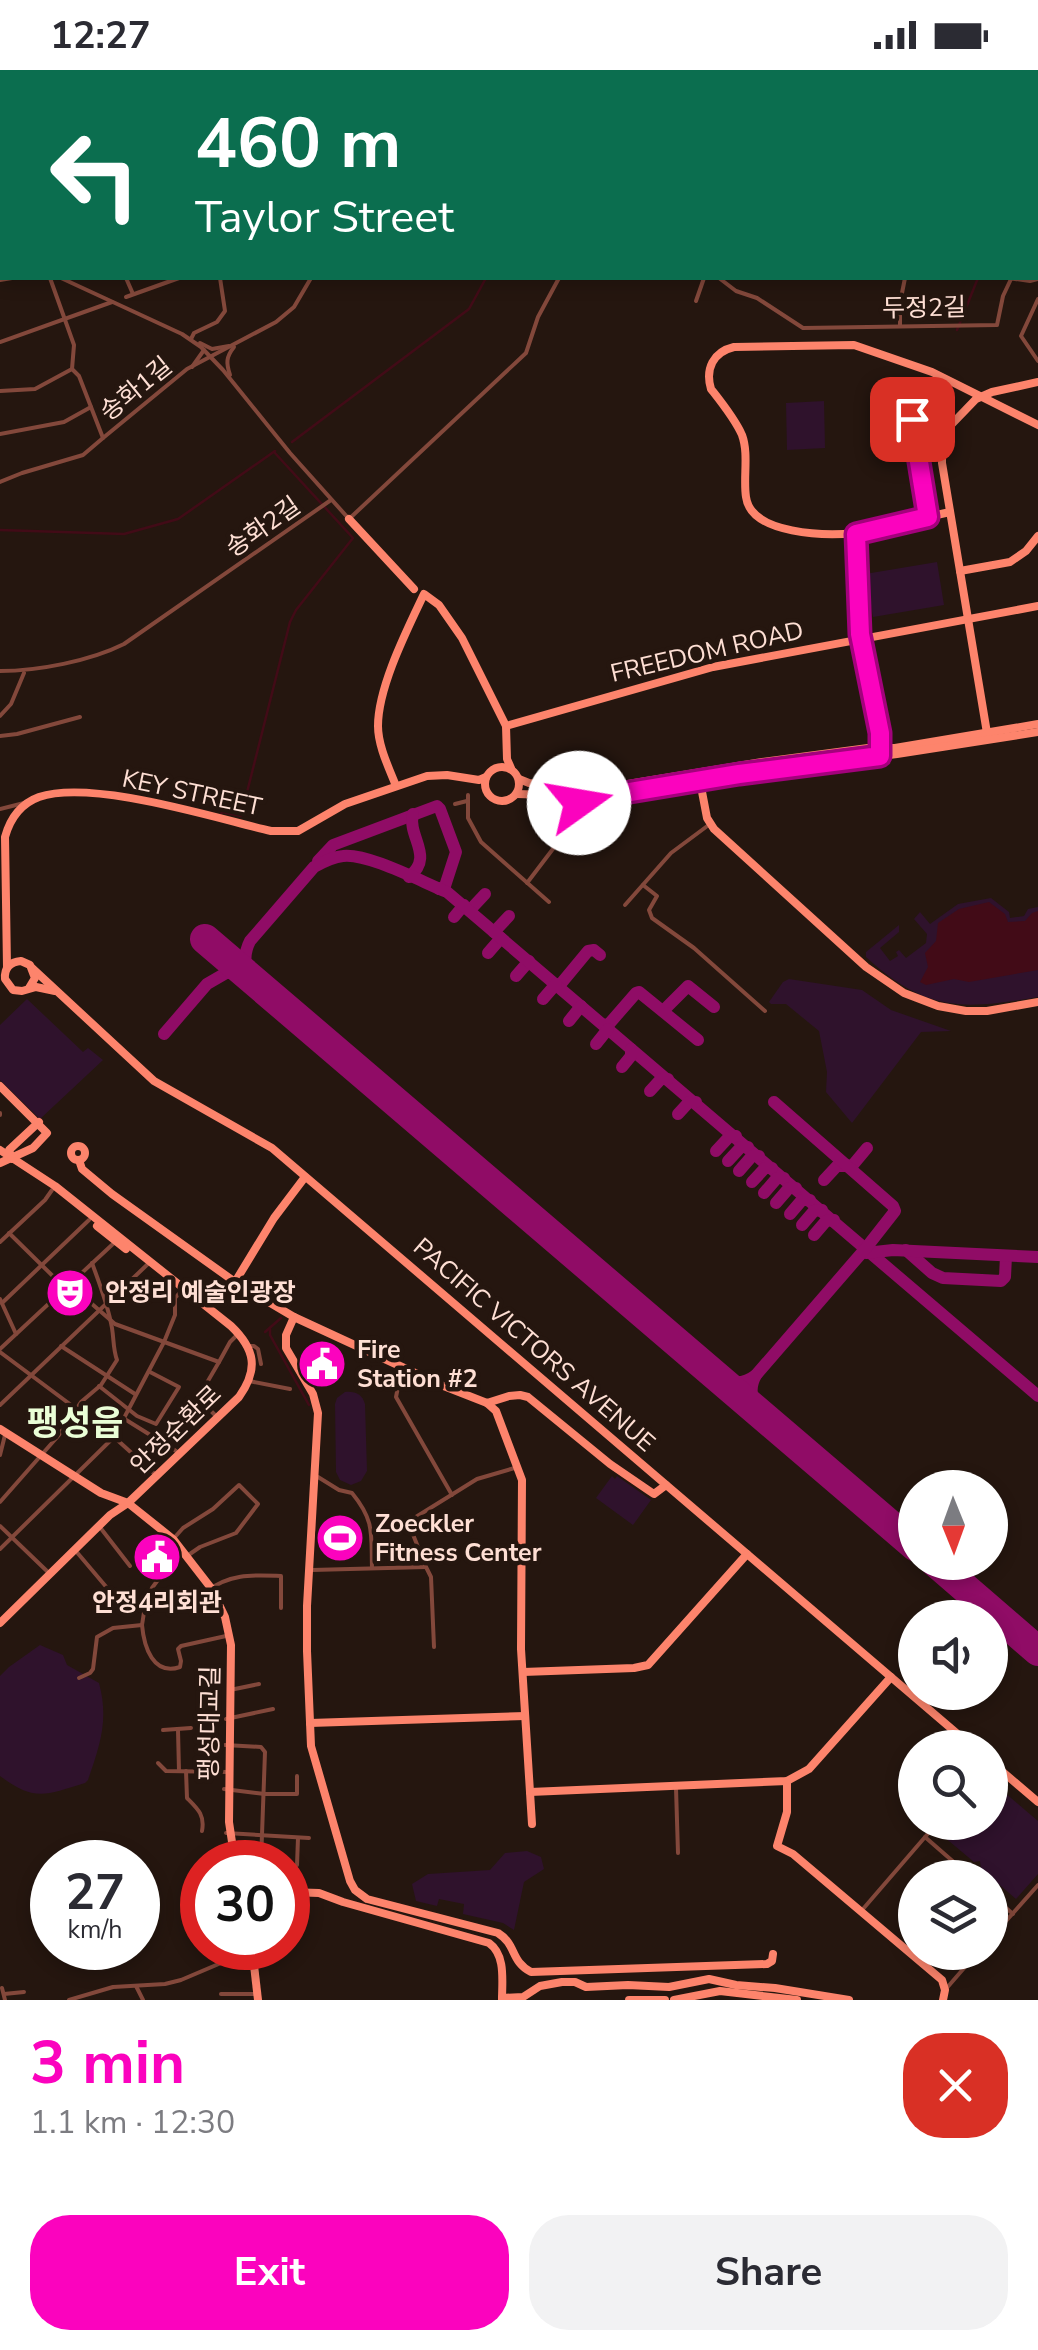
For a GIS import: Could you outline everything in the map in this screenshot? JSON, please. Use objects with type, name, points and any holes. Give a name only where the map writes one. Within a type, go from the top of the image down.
[{"type":"street","name":"송화1길","points":[[51,280],[74,346],[72,369],[80,376],[103,438],[192,367],[276,322],[299,300],[310,280]]},
{"type":"street","name":"송화2길","points":[[0,671],[25,670],[99,654],[124,644],[331,500],[204,350],[190,339],[66,280]]},
{"type":"street","points":[[127,280],[133,294]]},
{"type":"street","points":[[126,297],[174,280]]},
{"type":"street","points":[[220,280],[225,311],[217,322],[190,339],[212,349],[237,345]]},
{"type":"street","points":[[349,519],[526,353],[538,317],[558,280]]},
{"type":"street","points":[[696,302],[703,280]]},
{"type":"street","name":"두정2길","points":[[722,280],[804,328],[997,325],[1009,280]]},
{"type":"street","points":[[900,326],[906,280]]},
{"type":"street","points":[[1038,299],[1021,336],[1038,361]]},
{"type":"street","points":[[0,342],[112,302]]},
{"type":"street","points":[[231,380],[226,364],[237,345]]},
{"type":"street","points":[[950,512],[872,534],[802,533],[758,518],[746,499],[741,433],[711,390],[709,368],[717,355],[734,347],[854,346],[932,372],[1038,425]]},
{"type":"street","points":[[192,367],[204,350]]},
{"type":"street","points":[[0,391],[35,389],[72,369]]},
{"type":"street","points":[[987,738],[942,441],[949,427],[979,397],[1038,382]]},
{"type":"street","points":[[907,389],[928,517]]},
{"type":"street","points":[[0,434],[64,422],[91,407]]},
{"type":"street","points":[[0,482],[83,455],[103,438]]},
{"type":"street","points":[[918,460],[942,456]]},
{"type":"street","points":[[331,500],[414,589],[439,605],[462,638],[506,726],[506,765],[528,783],[579,792]]},
{"type":"street","points":[[856,534],[861,639],[880,733],[880,752]]},
{"type":"street","points":[[960,571],[1010,562],[1022,555],[1038,536]]},
{"type":"street","points":[[396,786],[379,737],[378,721],[392,666],[424,594]]},
{"type":"street","name":"FREEDOM ROAD","points":[[506,726],[713,666],[1038,606]]},
{"type":"street","points":[[0,716],[10,704],[25,670]]},
{"type":"street","points":[[0,736],[80,717]]},
{"type":"street","points":[[987,738],[1038,724]]},
{"type":"street","points":[[517,794],[624,793],[780,760],[1038,732]]},
{"type":"street","points":[[506,765],[491,770],[483,781],[488,794],[498,800],[510,800],[517,794],[520,779]]},
{"type":"street","name":"KEY STREET","points":[[30,802],[69,792],[104,794],[290,832],[345,804],[436,775],[483,781]]},
{"type":"street","points":[[699,776],[710,824],[866,966],[904,993],[938,1006],[966,1011],[1038,1002]]},
{"type":"street","points":[[527,882],[578,816],[579,792]]},
{"type":"street","points":[[455,804],[467,798],[468,818],[481,842],[549,902]]},
{"type":"street","points":[[0,809],[30,802]]},
{"type":"street","points":[[13,990],[4,973],[8,938],[4,837],[13,817],[30,802]]},
{"type":"street","points":[[626,905],[671,853],[710,824]]},
{"type":"street","points":[[643,885],[657,896],[649,910],[652,918],[694,948],[765,1011]]},
{"type":"street","name":"PACIFIC VICTORS AVENUE","points":[[8,938],[56,991],[154,1080],[272,1148],[953,1730]]},
{"type":"street","points":[[4,973],[18,961],[30,965],[34,978],[29,988]]},
{"type":"street","points":[[0,992],[29,988],[56,991]]},
{"type":"street","points":[[0,1086],[47,1133],[33,1148],[0,1163]]},
{"type":"street","points":[[39,1122],[10,1150],[11,1158],[118,1239]]},
{"type":"street","points":[[0,1150],[56,1186],[248,1346],[258,1349],[261,1364]]},
{"type":"street","points":[[0,1170],[11,1158]]},
{"type":"street","points":[[79,1160],[82,1169],[100,1185],[235,1282],[294,1317],[487,1403],[496,1411],[518,1467],[523,1496],[523,1672],[532,1824]]},
{"type":"street","points":[[235,1282],[274,1218],[305,1177]]},
{"type":"street","points":[[0,1242],[52,1190]]},
{"type":"street","points":[[16,1334],[1,1301],[89,1220]]},
{"type":"street","points":[[9,1234],[115,1324],[219,1362]]},
{"type":"street","points":[[118,1239],[0,1351],[114,1437],[155,1474]]},
{"type":"street","points":[[0,1502],[29,1472],[117,1360],[107,1304],[92,1263]]},
{"type":"street","points":[[0,1404],[149,1264]]},
{"type":"street","points":[[0,1549],[114,1437],[164,1342],[175,1314],[175,1298],[182,1290]]},
{"type":"street","points":[[294,1317],[287,1332],[286,1348],[312,1394],[318,1413],[306,1651],[311,1746],[355,1890],[366,1899],[498,1932],[510,1942],[518,1963],[531,1972],[767,1964],[773,1954]]},
{"type":"street","points":[[217,1416],[198,1398],[238,1334]]},
{"type":"street","name":"안정순환로","points":[[0,1623],[217,1416],[240,1388],[247,1372],[246,1352],[238,1334]]},
{"type":"street","points":[[61,1346],[135,1394]]},
{"type":"street","name":"안정순환로","points":[[155,1474],[239,1397],[249,1382],[252,1365],[248,1346]]},
{"type":"street","points":[[402,1367],[396,1396],[452,1495]]},
{"type":"street","points":[[99,1386],[144,1421],[156,1424],[179,1387],[148,1370]]},
{"type":"street","points":[[249,1382],[290,1389]]},
{"type":"street","points":[[487,1403],[509,1396],[528,1398],[654,1494],[666,1485]]},
{"type":"street","name":"안정순환로","points":[[123,1418],[176,1451]]},
{"type":"street","points":[[0,1455],[3,1431],[125,1503]]},
{"type":"street","points":[[434,1647],[431,1577],[410,1527],[411,1520],[477,1479],[518,1467]]},
{"type":"street","points":[[315,1476],[352,1493],[361,1504],[370,1520],[372,1568]]},
{"type":"street","points":[[174,1539],[239,1486],[258,1504],[236,1532],[182,1552],[155,1582],[148,1596],[142,1625],[146,1650],[158,1665],[168,1670],[180,1667],[181,1646],[228,1635]]},
{"type":"street","name":"팽성대교길","points":[[125,1503],[174,1539],[225,1616],[230,1690],[226,1789],[229,1840]]},
{"type":"street","name":"팽성대교길","points":[[125,1503],[182,1552]]},
{"type":"street","points":[[0,1526],[50,1574]]},
{"type":"street","points":[[99,1526],[130,1566]]},
{"type":"street","points":[[75,1550],[108,1589],[102,1596]]},
{"type":"street","points":[[523,1672],[648,1665],[746,1554]]},
{"type":"street","points":[[308,1570],[426,1566]]},
{"type":"street","points":[[209,1590],[243,1574],[281,1576],[282,1608]]},
{"type":"street","points":[[79,1678],[93,1668],[97,1637],[112,1628],[142,1625]]},
{"type":"street","points":[[530,1792],[787,1780],[809,1769],[891,1676]]},
{"type":"street","points":[[230,1690],[260,1684]]},
{"type":"street","points":[[228,1719],[273,1709]]},
{"type":"street","points":[[310,1723],[525,1716]]},
{"type":"street","points":[[163,1730],[191,1728]]},
{"type":"street","points":[[178,1730],[179,1771]]},
{"type":"street","points":[[227,1745],[264,1749],[264,1840]]},
{"type":"street","points":[[158,1763],[166,1771],[227,1772]]},
{"type":"street","points":[[186,1771],[187,1798],[202,1812],[202,1832]]},
{"type":"street","points":[[226,1789],[296,1794],[298,1776]]},
{"type":"street","points":[[1008,1777],[1038,1802]]},
{"type":"street","points":[[787,1780],[787,1812],[777,1846],[793,1854],[942,1980],[944,1995]]},
{"type":"street","points":[[676,1786],[678,1853]]},
{"type":"street","points":[[228,1832],[309,1838]]},
{"type":"street","points":[[861,1912],[923,1840]]},
{"type":"street","points":[[929,1840],[952,1860]]},
{"type":"street","points":[[1008,1920],[1038,1885]]},
{"type":"street","points":[[310,1893],[490,1943],[500,1957],[502,1999],[523,1997],[549,1983],[575,1982],[586,1988],[668,1987],[709,1979],[722,1986],[796,2000]]},
{"type":"street","points":[[1008,1910],[1013,1914]]},
{"type":"street","points":[[69,2000],[113,1987],[164,1984],[205,1970]]},
{"type":"street","points":[[221,1994],[259,1997],[256,1970]]},
{"type":"street","points":[[944,1995],[964,1970]]},
{"type":"street","points":[[136,1985],[143,2000]]},
{"type":"street","points":[[628,1985],[632,2000],[665,2000]]},
{"type":"street","points":[[685,1985],[692,1998]]},
{"type":"street","points":[[713,2000],[722,1986]]},
{"type":"street","points":[[674,2000],[692,1998],[722,1986],[849,2000]]},
{"type":"street","points":[[4,1994],[24,1992]]},
{"type":"street","points":[[94,1993],[98,2000]]},
{"type":"shaded area","points":[[824,401],[825,448],[787,450],[786,403]]},
{"type":"shaded area","points":[[937,562],[944,605],[873,617],[865,574]]},
{"type":"shaded area","points":[[991,898],[1009,912],[1010,918],[1024,916],[1028,909],[1038,907],[1038,997],[988,1004],[946,1002],[908,988],[866,957],[866,952],[899,925],[899,932],[880,948],[890,961],[898,956],[899,950],[906,958],[926,943],[927,934],[914,919],[920,912],[930,924],[958,904]]},
{"type":"shaded area","points":[[989,902],[1005,914],[1008,922],[1025,921],[1038,911],[1038,970],[969,982],[920,982],[928,967],[925,953],[936,941],[938,923],[959,909]]},
{"type":"shaded area","points":[[789,979],[862,990],[891,1010],[951,1031],[921,1032],[852,1123],[826,1092],[827,1072],[819,1031],[786,1004],[769,1002]]},
{"type":"shaded area","points":[[27,999],[83,1052],[88,1048],[103,1060],[40,1119],[0,1080],[0,1025]]},
{"type":"shaded area","points":[[345,1392],[358,1394],[365,1404],[367,1471],[361,1481],[351,1485],[340,1480],[336,1472],[335,1404]]},
{"type":"shaded area","points":[[612,1476],[651,1500],[633,1525],[596,1498]]},
{"type":"shaded area","points":[[40,1645],[63,1655],[67,1665],[99,1683],[103,1709],[99,1744],[88,1780],[41,1794],[22,1790],[0,1776],[0,1676]]},
{"type":"shaded area","points":[[1008,1795],[1038,1821],[1038,1874],[1016,1899],[1008,1892],[1008,1860],[972,1860],[948,1840],[1008,1840]]},
{"type":"shaded area","points":[[527,1851],[541,1857],[544,1869],[524,1882],[514,1930],[503,1923],[463,1914],[464,1904],[439,1899],[437,1906],[416,1901],[412,1884],[428,1874],[490,1870],[505,1853]]},
{"type":"waterway","points":[[292,442],[469,309],[485,280]]},
{"type":"waterway","points":[[957,330],[977,280]]},
{"type":"waterway","points":[[0,530],[124,534],[178,519],[275,451]]},
{"type":"waterway","points":[[221,814],[241,816],[290,622],[353,538],[274,452]]},
{"type":"waterway","points":[[265,1332],[281,1318]]},
{"type":"waterway","points":[[270,1329],[309,1405]]},
{"type":"taxiway","points":[[318,861],[333,845],[437,806],[456,852],[445,886],[439,889]]},
{"type":"taxiway","points":[[409,877],[420,862],[413,814]]},
{"type":"taxiway","points":[[258,987],[246,965],[250,941],[321,863],[354,856],[447,892],[1038,1396]]},
{"type":"taxiway","points":[[470,910],[485,894]]},
{"type":"taxiway","points":[[454,917],[464,905]]},
{"type":"taxiway","points":[[494,932],[509,916]]},
{"type":"taxiway","points":[[488,953],[501,938]]},
{"type":"taxiway","points":[[559,986],[588,951],[600,955]]},
{"type":"taxiway","points":[[516,976],[529,961]]},
{"type":"taxiway","points":[[164,1034],[207,984],[226,973],[252,983]]},
{"type":"taxiway","points":[[543,999],[556,984]]},
{"type":"taxiway","points":[[663,1011],[688,986],[714,1007]]},
{"type":"taxiway","points":[[604,1025],[639,992],[698,1040]]},
{"type":"taxiway","points":[[569,1021],[581,1006]]},
{"type":"taxiway","points":[[596,1044],[608,1029]]},
{"type":"taxiway","points":[[622,1067],[631,1056],[631,1049]]},
{"type":"taxiway","points":[[650,1091],[661,1079],[668,1079]]},
{"type":"taxiway","points":[[678,1114],[689,1102],[696,1102]]},
{"type":"taxiway","points":[[756,1375],[895,1211],[774,1102]]},
{"type":"taxiway","points":[[716,1151],[729,1137],[736,1136]]},
{"type":"taxiway","points":[[728,1161],[741,1147],[748,1147]]},
{"type":"taxiway","points":[[845,1165],[852,1166],[867,1148]]},
{"type":"taxiway","points":[[739,1171],[752,1156],[759,1156]]},
{"type":"taxiway","points":[[824,1180],[837,1166],[846,1166]]},
{"type":"taxiway","points":[[752,1182],[765,1168],[772,1168]]},
{"type":"taxiway","points":[[764,1193],[777,1178],[784,1178]]},
{"type":"taxiway","points":[[776,1203],[789,1188],[796,1188]]},
{"type":"taxiway","points":[[790,1214],[802,1200],[810,1200]]},
{"type":"taxiway","points":[[802,1225],[814,1211],[822,1210]]},
{"type":"taxiway","points":[[814,1235],[826,1221],[834,1220]]},
{"type":"taxiway","points":[[866,1253],[893,1250],[1038,1257]]},
{"type":"taxiway","points":[[906,1250],[943,1278],[1001,1281],[1005,1277],[1006,1256]]},
{"type":"taxiway","points":[[717,1376],[737,1382],[756,1375],[752,1396],[763,1415]]},
{"type":"runway","points":[[205,939],[898,1531]]},
{"type":"runway","points":[[956,1580],[1038,1651]]},
{"type":"place","name":"안정리 예술인광장","points":[[70,1293]]},
{"type":"place","name":"Fire Station #2","points":[[322,1364]]},
{"type":"place","name":"Zoeckler Fitness Center","points":[[340,1538]]},
{"type":"place","name":"안정4리회관","points":[[157,1557]]},
{"type":"district","name":"팽성읍","points":[[75,1423]]},
{"type":"route","points":[[579,803],[579,796],[602,796],[880,756],[880,733],[860,634],[856,534],[928,517],[912,419]]}]
